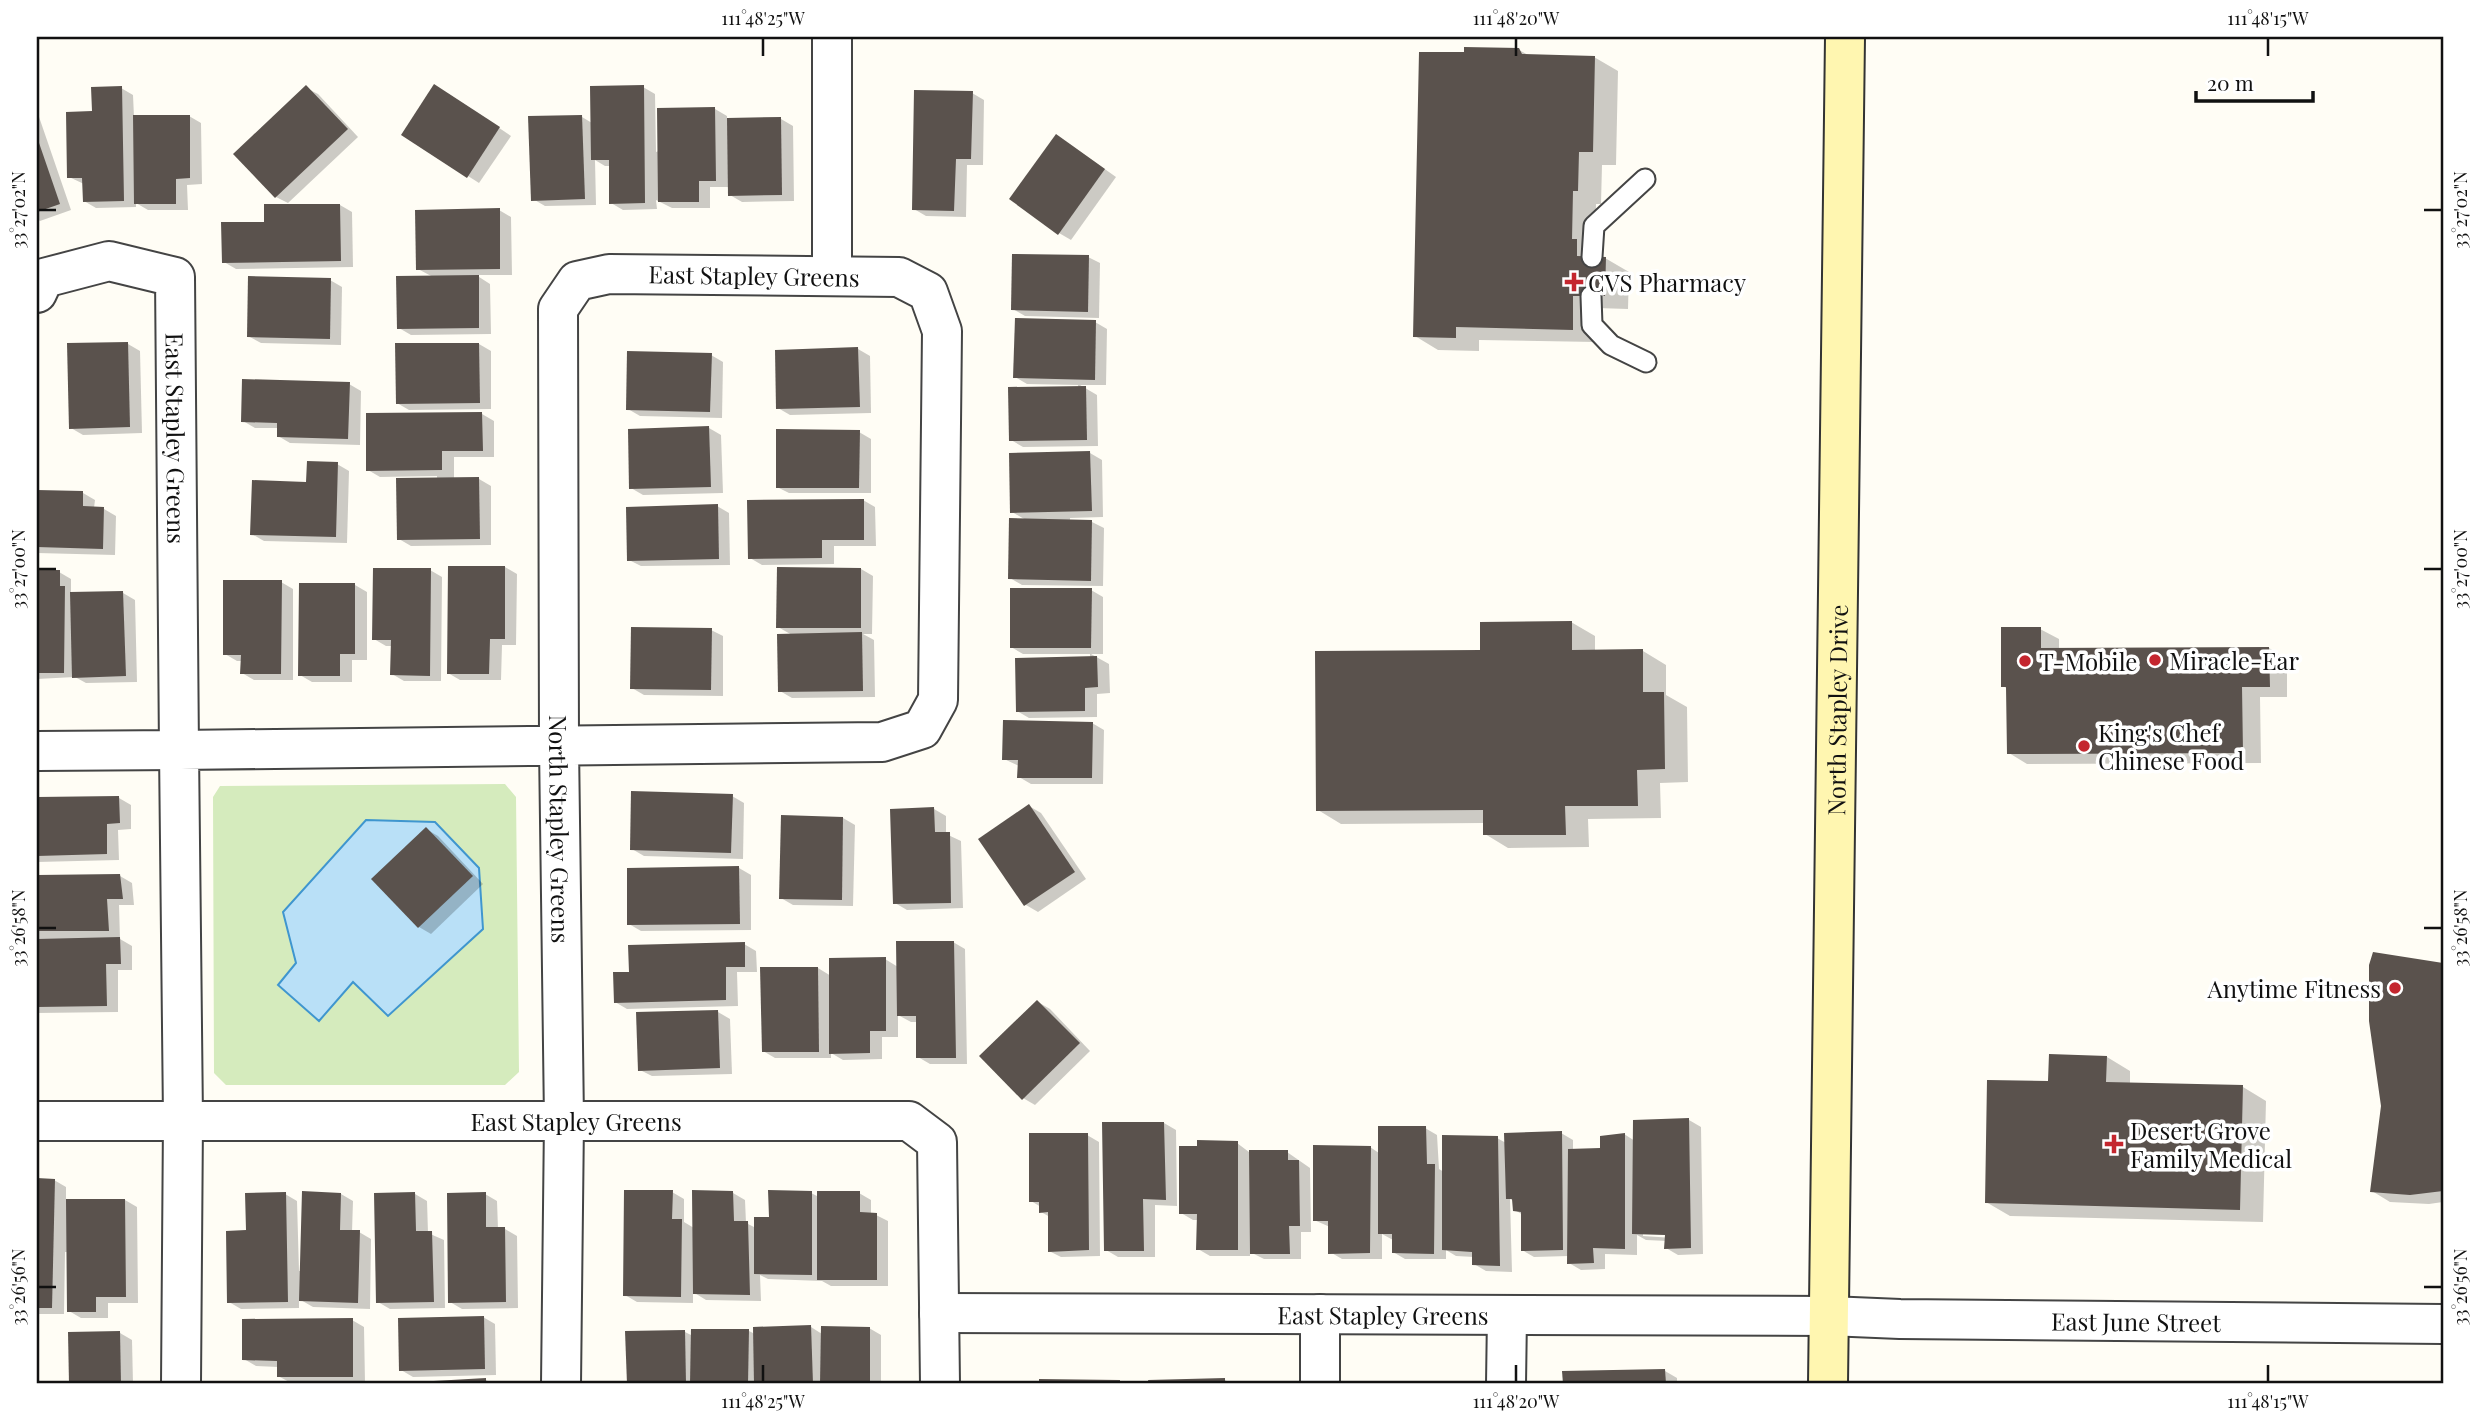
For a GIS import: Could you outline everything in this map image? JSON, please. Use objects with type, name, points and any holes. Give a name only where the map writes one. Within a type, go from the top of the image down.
[{"type":"main road","name":"North Stapley Drive","points":[[1828,1384],[1845,37]]},
{"type":"street","points":[[832,37],[832,276]]},
{"type":"street","name":"East Stapley Greens","points":[[37,293],[44,278],[109,261],[175,277],[179,750]]},
{"type":"street","name":"East Stapley Greens","points":[[559,746],[882,741],[922,729],[938,700],[943,331],[928,292],[899,277],[609,274],[577,281]]},
{"type":"street","name":"North Stapley Greens","points":[[561,1384],[564,1120],[559,746],[558,309],[577,281]]},
{"type":"street","points":[[37,751],[559,746]]},
{"type":"street","points":[[179,750],[183,1119],[181,1384]]},
{"type":"street","name":"East Stapley Greens","points":[[37,1121],[909,1121],[937,1142],[940,1384]]},
{"type":"street","name":"East Stapley Greens","points":[[939,1313],[1829,1316]]},
{"type":"street","points":[[1320,1314],[1320,1384]]},
{"type":"street","points":[[1506,1384],[1507,1315]]},
{"type":"street","name":"East June Street","points":[[1829,1316],[2443,1324]]},
{"type":"lane","points":[[1592,257],[1594,226],[1645,178]]},
{"type":"lane","points":[[1591,296],[1592,325],[1611,345],[1646,362]]},
{"type":"green space","points":[[505,784],[516,797],[519,1072],[505,1085],[226,1085],[214,1073],[213,797],[220,786]],"holes":[[[283,912],[483,929],[353,981],[278,984],[296,963]]]},
{"type":"water","points":[[366,820],[435,822],[479,868],[483,929],[388,1016],[353,982],[319,1021],[278,985],[296,963],[283,912]]},
{"type":"building","name":"CVS Pharmacy","points":[[1464,47],[1519,48],[1522,54],[1595,56],[1593,152],[1579,152],[1578,191],[1573,191],[1572,239],[1577,239],[1577,256],[1606,257],[1605,296],[1573,296],[1573,330],[1456,327],[1456,338],[1413,337],[1419,52],[1464,52]]},
{"type":"building","points":[[434,84],[500,127],[467,178],[401,135]]},
{"type":"building","points":[[306,85],[348,129],[275,198],[233,154]]},
{"type":"building","points":[[644,85],[645,203],[609,204],[609,160],[591,160],[590,86]]},
{"type":"building","points":[[122,86],[124,201],[83,202],[82,178],[67,178],[66,112],[92,111],[91,87]]},
{"type":"building","points":[[914,90],[973,91],[971,159],[956,159],[954,211],[912,210]]},
{"type":"building","points":[[715,107],[716,181],[699,181],[699,202],[658,202],[657,108]]},
{"type":"building","points":[[133,115],[190,115],[190,178],[176,179],[176,204],[134,204]]},
{"type":"building","points":[[582,115],[585,199],[531,201],[528,116]]},
{"type":"building","points":[[781,117],[782,195],[728,196],[727,118]]},
{"type":"building","points":[[1056,134],[1105,169],[1058,235],[1009,199]]},
{"type":"building","points":[[37,137],[60,204],[37,212]]},
{"type":"building","points":[[264,204],[340,204],[341,261],[222,263],[221,222],[264,222]]},
{"type":"building","points":[[500,208],[500,269],[416,270],[415,210]]},
{"type":"building","points":[[1012,254],[1089,255],[1088,312],[1011,310]]},
{"type":"building","points":[[479,275],[479,328],[397,329],[396,276]]},
{"type":"building","points":[[248,276],[331,278],[330,339],[247,337]]},
{"type":"building","points":[[1015,318],[1096,320],[1095,380],[1013,378]]},
{"type":"building","points":[[128,342],[130,427],[69,429],[67,343]]},
{"type":"building","points":[[395,343],[479,343],[480,403],[396,404]]},
{"type":"building","points":[[858,347],[860,407],[776,409],[775,350]]},
{"type":"building","points":[[627,351],[712,353],[710,412],[626,410]]},
{"type":"building","points":[[242,379],[350,382],[348,439],[277,437],[277,423],[241,422]]},
{"type":"building","points":[[1086,386],[1087,440],[1009,441],[1008,387]]},
{"type":"building","points":[[482,412],[483,451],[442,451],[442,470],[366,471],[366,413]]},
{"type":"building","points":[[709,426],[711,487],[629,489],[628,429]]},
{"type":"building","points":[[776,429],[860,430],[859,488],[776,488]]},
{"type":"building","points":[[1090,451],[1092,511],[1010,513],[1009,453]]},
{"type":"building","points":[[307,461],[338,462],[336,537],[250,535],[252,480],[306,482]]},
{"type":"building","points":[[479,477],[480,539],[397,540],[396,478]]},
{"type":"building","points":[[37,490],[83,491],[83,506],[104,507],[103,549],[37,547]]},
{"type":"building","points":[[864,499],[864,540],[822,540],[822,558],[748,559],[747,500]]},
{"type":"building","points":[[718,504],[719,559],[627,561],[626,507]]},
{"type":"building","points":[[1009,518],[1092,520],[1091,581],[1008,579]]},
{"type":"building","points":[[448,566],[505,566],[505,639],[490,639],[489,674],[447,674]]},
{"type":"building","points":[[777,567],[861,568],[861,628],[776,628]]},
{"type":"building","points":[[373,568],[431,568],[430,676],[390,675],[391,640],[372,640]]},
{"type":"building","points":[[37,570],[60,570],[60,586],[65,586],[64,673],[37,673]]},
{"type":"building","points":[[223,580],[282,580],[281,674],[240,674],[241,655],[223,655]]},
{"type":"building","points":[[299,583],[355,583],[355,654],[340,654],[340,676],[298,676]]},
{"type":"building","points":[[1010,588],[1092,588],[1091,648],[1010,648]]},
{"type":"building","points":[[123,591],[126,676],[72,678],[70,592]]},
{"type":"building","points":[[1572,621],[1572,650],[1643,649],[1643,692],[1664,692],[1665,769],[1637,770],[1638,806],[1565,806],[1566,835],[1483,835],[1483,810],[1316,811],[1315,651],[1480,650],[1480,622]]},
{"type":"building","points":[[631,627],[712,628],[711,690],[630,689]]},
{"type":"building","points":[[2001,627],[2041,627],[2041,648],[2269,647],[2270,687],[2242,687],[2243,753],[2007,754],[2006,687],[2001,687]]},
{"type":"building","points":[[862,632],[863,691],[778,692],[777,634]]},
{"type":"building","points":[[1097,656],[1098,687],[1085,688],[1085,711],[1016,712],[1015,658]]},
{"type":"building","points":[[1003,720],[1093,722],[1092,778],[1017,778],[1018,760],[1002,760]]},
{"type":"building","points":[[631,791],[733,794],[731,853],[630,850]]},
{"type":"building","points":[[119,796],[120,823],[107,824],[107,854],[37,856],[37,797]]},
{"type":"building","points":[[1029,804],[1075,872],[1024,906],[978,839]]},
{"type":"building","points":[[934,807],[935,832],[950,832],[951,903],[893,904],[890,809]]},
{"type":"building","points":[[781,815],[843,817],[842,900],[779,899]]},
{"type":"building","points":[[426,827],[473,876],[418,928],[371,879]]},
{"type":"building","points":[[739,866],[740,924],[627,925],[627,868]]},
{"type":"building","points":[[120,874],[123,899],[107,899],[109,931],[37,931],[37,875]]},
{"type":"building","points":[[120,937],[121,964],[106,964],[107,1006],[37,1007],[37,939]]},
{"type":"building","points":[[896,941],[954,941],[956,1058],[916,1058],[916,1016],[897,1016]]},
{"type":"building","points":[[745,942],[745,967],[726,967],[726,1000],[614,1003],[613,972],[629,972],[628,945]]},
{"type":"building","points":[[2373,952],[2443,963],[2443,1191],[2410,1195],[2370,1192],[2381,1106],[2369,1021],[2369,965]]},
{"type":"building","points":[[886,957],[886,1031],[870,1031],[870,1053],[829,1054],[829,958]]},
{"type":"building","points":[[760,967],[818,967],[819,1052],[762,1052]]},
{"type":"building","points":[[1037,1000],[1080,1043],[1022,1100],[979,1056]]},
{"type":"building","points":[[718,1010],[720,1068],[638,1071],[636,1012]]},
{"type":"building","name":"Desert Grove Family Medical","points":[[2049,1054],[2107,1056],[2106,1082],[2243,1085],[2240,1210],[1985,1203],[1987,1080],[2048,1081]]},
{"type":"building","points":[[1689,1118],[1691,1248],[1664,1249],[1665,1235],[1632,1234],[1633,1120]]},
{"type":"building","points":[[1102,1122],[1164,1122],[1166,1200],[1143,1199],[1144,1251],[1104,1251]]},
{"type":"building","points":[[1378,1126],[1426,1126],[1427,1164],[1435,1164],[1434,1254],[1392,1253],[1392,1234],[1378,1234]]},
{"type":"building","points":[[1562,1131],[1563,1250],[1521,1251],[1521,1212],[1513,1211],[1512,1199],[1506,1199],[1504,1133]]},
{"type":"building","points":[[1029,1133],[1088,1133],[1089,1250],[1048,1252],[1048,1212],[1039,1213],[1039,1202],[1029,1202]]},
{"type":"building","points":[[1625,1133],[1625,1249],[1593,1248],[1594,1263],[1567,1264],[1568,1149],[1600,1148],[1600,1136]]},
{"type":"building","points":[[1442,1135],[1498,1136],[1500,1266],[1472,1265],[1472,1252],[1442,1250]]},
{"type":"building","points":[[1197,1140],[1238,1141],[1238,1250],[1196,1250],[1197,1214],[1179,1214],[1179,1146],[1197,1146]]},
{"type":"building","points":[[1313,1145],[1371,1146],[1370,1253],[1328,1254],[1328,1221],[1313,1221]]},
{"type":"building","points":[[1249,1150],[1288,1150],[1288,1160],[1299,1160],[1300,1226],[1289,1226],[1290,1254],[1250,1254]]},
{"type":"building","points":[[37,1178],[55,1179],[52,1308],[37,1308]]},
{"type":"building","points":[[624,1190],[673,1190],[672,1219],[682,1219],[681,1297],[623,1296]]},
{"type":"building","points":[[692,1190],[733,1191],[734,1221],[748,1221],[750,1295],[693,1294]]},
{"type":"building","points":[[768,1190],[812,1191],[812,1275],[754,1274],[754,1217],[769,1217]]},
{"type":"building","points":[[302,1191],[341,1193],[340,1230],[360,1230],[358,1303],[299,1301]]},
{"type":"building","points":[[817,1191],[860,1191],[860,1212],[877,1213],[877,1280],[817,1280]]},
{"type":"building","points":[[286,1192],[288,1302],[227,1303],[226,1231],[246,1230],[245,1193]]},
{"type":"building","points":[[415,1192],[416,1231],[432,1231],[434,1302],[376,1303],[374,1193]]},
{"type":"building","points":[[486,1192],[486,1227],[505,1227],[506,1302],[448,1303],[447,1193]]},
{"type":"building","points":[[66,1199],[125,1199],[126,1297],[96,1297],[96,1312],[67,1312]]},
{"type":"building","points":[[484,1316],[485,1369],[399,1371],[398,1318]]},
{"type":"building","points":[[353,1318],[353,1377],[277,1377],[277,1361],[242,1360],[242,1319]]},
{"type":"building","points":[[811,1325],[813,1384],[754,1384],[753,1327]]},
{"type":"building","points":[[821,1326],[870,1327],[870,1384],[820,1384]]},
{"type":"building","points":[[691,1329],[749,1329],[748,1384],[690,1384]]},
{"type":"building","points":[[685,1330],[686,1384],[627,1384],[625,1331]]},
{"type":"building","points":[[120,1331],[121,1384],[69,1384],[68,1332]]},
{"type":"building","points":[[1665,1369],[1666,1384],[1563,1384],[1562,1371]]},
{"type":"building","points":[[486,1378],[486,1384],[416,1384],[416,1382]]},
{"type":"building","points":[[1225,1378],[1225,1384],[1149,1384],[1148,1380]]},
{"type":"building","points":[[1039,1379],[1120,1380],[1120,1384],[1039,1384]]},
{"type":"place","name":"CVS Pharmacy","points":[[1574,282]]},
{"type":"place","name":"Miracle-Ear","points":[[2155,660]]},
{"type":"place","name":"T-Mobile","points":[[2025,661]]},
{"type":"place","name":"King's Chef Chinese Food","points":[[2084,746]]},
{"type":"place","name":"Anytime Fitness","points":[[2395,988]]},
{"type":"place","name":"Desert Grove Family Medical","points":[[2114,1144]]}]
